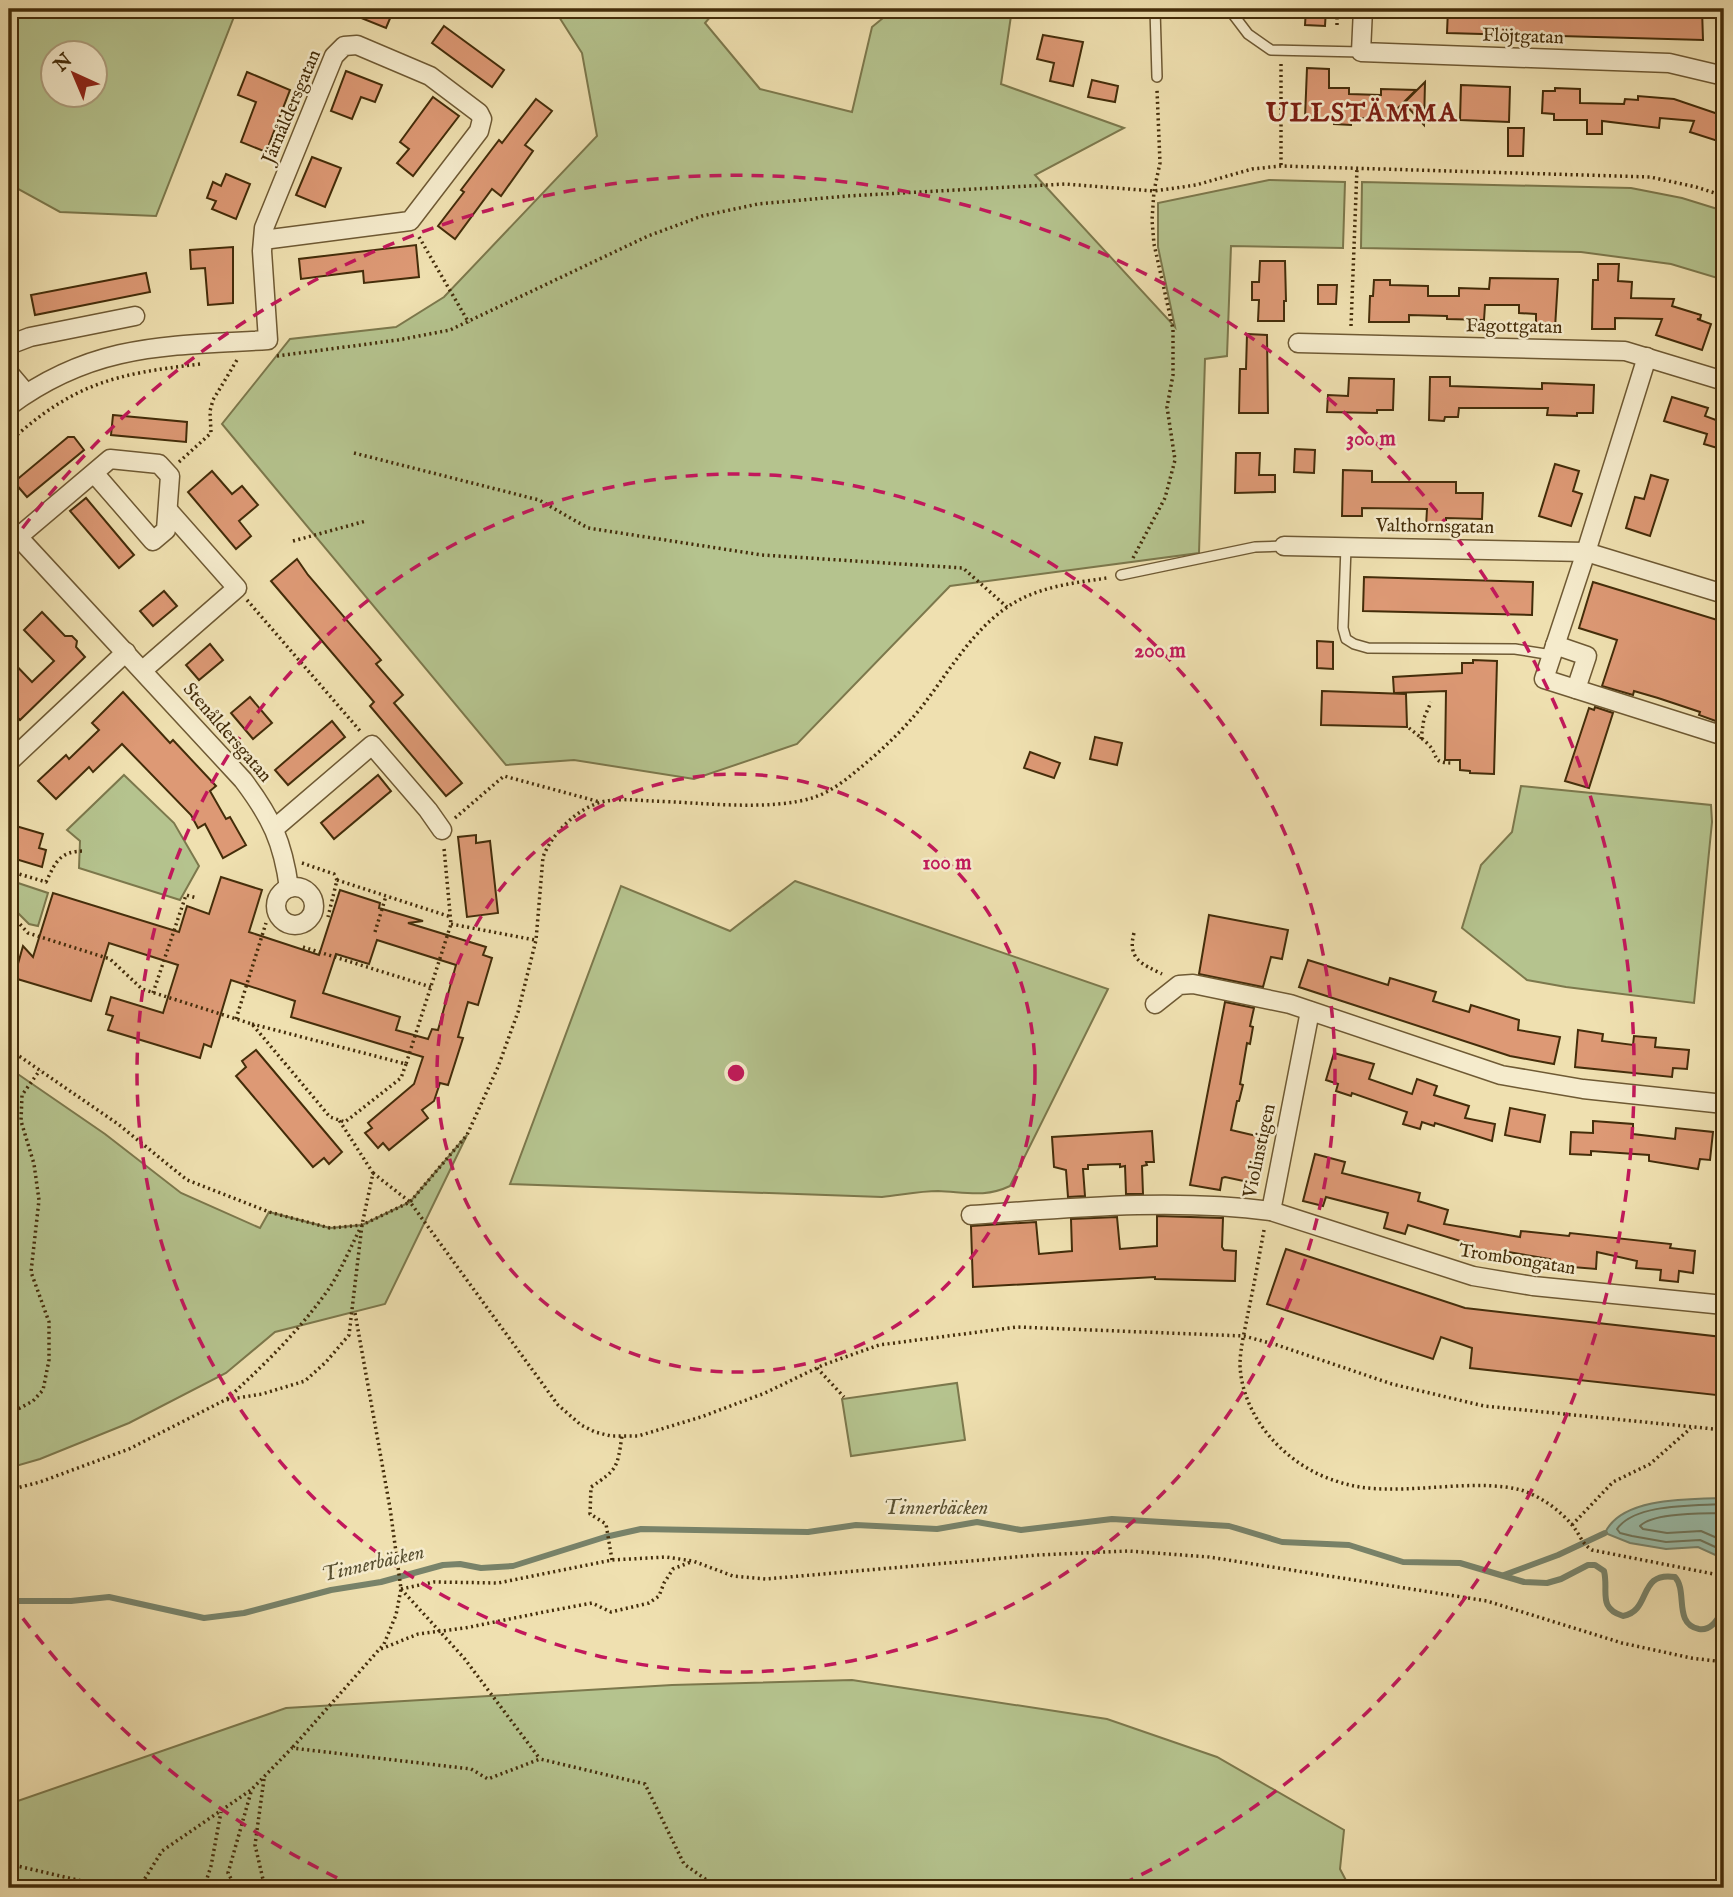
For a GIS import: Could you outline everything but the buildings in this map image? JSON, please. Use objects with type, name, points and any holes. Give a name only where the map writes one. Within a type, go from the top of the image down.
[{"type":"street","points":[[1361,52],[1363,9]]},
{"type":"street","name":"Järnåldersgatan","points":[[9,406],[26,393],[71,368],[110,356],[169,346],[268,340],[264,228],[334,56],[338,50],[349,45],[357,45],[430,76],[475,109],[482,119],[479,131],[410,221]]},
{"type":"street","name":"Flöjtgatan","points":[[1361,52],[1669,63],[1724,76]]},
{"type":"street","points":[[263,240],[410,221]]},
{"type":"street","points":[[9,345],[30,337],[135,316]]},
{"type":"street","name":"Fagottgatan","points":[[1298,344],[1625,351],[1724,381]]},
{"type":"street","points":[[1647,357],[1587,552],[1544,679],[1724,736]]},
{"type":"street","points":[[9,373],[26,393]]},
{"type":"street","name":"Stenåldersgatan","points":[[167,473],[159,464],[110,459],[13,532],[243,780],[275,828],[289,888]]},
{"type":"street","points":[[94,473],[153,541],[166,530],[170,476],[167,473]]},
{"type":"street","points":[[143,670],[237,588],[168,510]]},
{"type":"street","name":"Valthornsgatan","points":[[1284,545],[1587,552],[1724,594]]},
{"type":"street","points":[[1553,650],[1587,656],[1576,689]]},
{"type":"street","points":[[9,762],[126,652]]},
{"type":"street","points":[[275,828],[372,745],[442,830]]},
{"type":"street","points":[[1155,1004],[1179,985],[1194,984],[1290,1004],[1501,1075],[1583,1089],[1724,1104]]},
{"type":"street","name":"Violinstigen","points":[[971,1215],[1127,1205],[1271,1211],[1310,1011]]},
{"type":"street","name":"Trombongatan","points":[[1271,1211],[1473,1276],[1533,1286],[1724,1306]]},
{"type":"lane","points":[[1155,9],[1157,77]]},
{"type":"lane","points":[[1229,9],[1254,39],[1271,50],[1361,52]]},
{"type":"lane","points":[[1121,575],[1255,547],[1284,545]]},
{"type":"lane","points":[[1346,547],[1343,628],[1346,639],[1354,644],[1380,649],[1553,650]]},
{"type":"path","points":[[1337,9],[1337,25]]},
{"type":"path","points":[[1281,166],[1282,52]]},
{"type":"path","points":[[9,1053],[19,1056],[118,1124],[187,1180],[270,1212],[330,1228],[362,1226],[410,1202],[467,1135],[498,1068],[518,1012],[536,940],[541,868],[547,846],[572,818],[593,805],[618,799],[770,803],[800,801],[817,796],[835,787],[878,754],[919,710],[974,638],[1007,607],[1039,592],[1121,575],[1141,547],[1165,498],[1175,460],[1167,407],[1173,375],[1173,329],[1154,244],[1152,220],[1160,163],[1157,77]]},
{"type":"path","points":[[266,357],[425,336],[469,323],[648,236],[702,216],[788,200],[1065,184],[1154,191],[1196,185],[1252,169],[1281,166],[1650,177],[1724,196]]},
{"type":"path","points":[[410,221],[469,323]]},
{"type":"path","points":[[223,362],[246,359]]},
{"type":"path","points":[[167,473],[211,433],[210,411],[213,400],[237,360]]},
{"type":"path","points":[[9,442],[52,406],[86,388],[133,374],[210,363]]},
{"type":"path","points":[[354,453],[539,500],[588,528],[762,555],[963,568],[1007,607]]},
{"type":"path","points":[[293,541],[366,521]]},
{"type":"path","points":[[237,588],[372,745]]},
{"type":"path","points":[[1422,739],[1424,718],[1431,702]]},
{"type":"path","points":[[1409,728],[1430,746],[1436,760],[1453,764]]},
{"type":"path","points":[[252,1024],[330,1117],[345,1122],[401,1079],[406,1064],[451,924],[442,830],[504,776],[601,802]]},
{"type":"path","points":[[9,871],[46,882],[54,864],[63,855],[71,851],[85,851]]},
{"type":"path","points":[[286,866],[296,861],[334,874],[337,880],[328,917]]},
{"type":"path","points":[[337,880],[451,917]]},
{"type":"path","points":[[153,993],[186,895],[197,898]]},
{"type":"path","points":[[375,932],[386,896]]},
{"type":"path","points":[[9,912],[28,933],[110,958],[142,989],[252,1024],[406,1064]]},
{"type":"path","points":[[236,1019],[266,923]]},
{"type":"path","points":[[451,924],[536,940]]},
{"type":"path","points":[[1134,933],[1131,944],[1136,957],[1148,968],[1169,980],[1174,989]]},
{"type":"path","points":[[303,947],[431,987]]},
{"type":"path","points":[[9,1415],[33,1401],[43,1390],[49,1360],[49,1322],[31,1272],[39,1200],[34,1164],[21,1121],[22,1095],[40,1070]]},
{"type":"path","points":[[339,1120],[373,1173],[410,1202],[558,1405],[581,1425],[603,1434],[638,1436],[701,1417],[879,1345],[1017,1327],[1244,1336],[1392,1384],[1485,1406],[1724,1430]]},
{"type":"path","points":[[225,1400],[262,1394],[305,1381],[349,1335],[362,1226],[373,1173]]},
{"type":"path","points":[[1271,1211],[1264,1230],[1244,1336],[1240,1362],[1241,1383],[1248,1403],[1268,1435],[1301,1464],[1334,1481],[1367,1488],[1497,1487],[1521,1490],[1551,1505],[1572,1525],[1585,1546],[1592,1550],[1724,1576]]},
{"type":"path","points":[[9,1490],[40,1482],[129,1449],[225,1400],[268,1361],[300,1326],[329,1289],[362,1226]]},
{"type":"path","points":[[139,1888],[162,1851],[251,1790],[292,1748],[384,1644],[396,1615],[401,1589],[390,1508],[354,1308]]},
{"type":"path","points":[[817,1368],[844,1397]]},
{"type":"path","points":[[1572,1525],[1614,1482],[1650,1464],[1671,1448],[1691,1427]]},
{"type":"path","points":[[611,1560],[606,1524],[590,1514],[589,1496],[591,1487],[610,1475],[617,1465],[622,1436]]},
{"type":"path","points":[[401,1589],[434,1582],[498,1583],[611,1560],[679,1558],[733,1576],[766,1579],[1038,1555],[1128,1551],[1209,1557],[1487,1601],[1622,1643],[1691,1658],[1724,1662]]},
{"type":"path","points":[[378,1650],[418,1634],[592,1604],[611,1612],[649,1603],[659,1596],[673,1569],[693,1561]]},
{"type":"path","points":[[401,1589],[464,1658],[540,1759]]},
{"type":"path","points":[[292,1748],[471,1769],[488,1779],[540,1759],[645,1784],[684,1864],[718,1888]]},
{"type":"path","points":[[264,1776],[255,1845],[265,1888]]},
{"type":"path","points":[[236,1888],[228,1874],[251,1790]]},
{"type":"path","points":[[204,1888],[222,1810]]},
{"type":"path","points":[[9,1864],[111,1888]]},
{"type":"green space","points":[[9,9],[237,9],[156,216],[60,212],[9,184]]},
{"type":"green space","points":[[554,9],[717,9],[705,23],[760,89],[852,112],[872,27],[894,9],[1012,9],[1001,84],[1124,128],[1035,175],[1175,327],[1158,247],[1158,203],[1269,180],[1345,182],[1343,248],[1231,246],[1227,356],[1205,359],[1199,553],[950,586],[797,744],[694,779],[574,760],[506,765],[222,424],[290,339],[396,327],[444,297],[597,136],[582,53]]},
{"type":"green space","points":[[1362,182],[1631,188],[1682,198],[1724,211],[1724,280],[1671,264],[1581,252],[1361,248]]},
{"type":"green space","points":[[124,775],[174,823],[199,866],[180,900],[79,868],[80,841],[67,830]]},
{"type":"green space","points":[[1521,786],[1711,805],[1712,822],[1694,1003],[1527,980],[1462,928],[1481,865],[1512,832]]},
{"type":"green space","points":[[9,880],[48,893],[38,926],[29,924],[9,904]]},
{"type":"green space","points":[[795,881],[1108,989],[1010,1186],[983,1193],[931,1191],[882,1197],[510,1184],[621,886],[730,931]]},
{"type":"green space","points":[[9,1068],[105,1134],[181,1193],[260,1228],[269,1212],[330,1228],[362,1225],[410,1202],[467,1135],[385,1304],[275,1332],[226,1373],[129,1423],[40,1459],[9,1468]]},
{"type":"green space","points":[[957,1383],[965,1440],[851,1456],[842,1399]]},
{"type":"green space","points":[[852,1680],[1107,1719],[1217,1757],[1344,1830],[1340,1869],[1350,1888],[9,1888],[9,1804],[286,1708],[672,1685]]},
{"type":"water","points":[[1724,1498],[1724,1559],[1698,1547],[1666,1549],[1630,1543],[1605,1533],[1613,1521],[1641,1506],[1676,1500]]},
{"type":"waterway","name":"Tinnerbäcken","points":[[9,1601],[71,1601],[109,1597],[204,1618],[244,1613],[443,1565],[460,1564],[481,1568],[513,1566],[605,1537],[641,1529],[808,1532],[856,1525],[937,1529],[977,1522],[1021,1530],[1112,1519],[1229,1526],[1282,1542],[1349,1545],[1403,1562],[1460,1563],[1524,1582],[1547,1583],[1588,1565],[1595,1565],[1604,1571],[1607,1604],[1615,1613],[1623,1616],[1632,1613],[1649,1585],[1663,1577],[1675,1577],[1679,1583],[1683,1614],[1691,1626],[1708,1628],[1724,1609]]},
{"type":"waterway","points":[[1504,1575],[1558,1555],[1605,1533]]},
{"type":"district","name":"ULLSTÄMMA","points":[[1362,113]]}]
